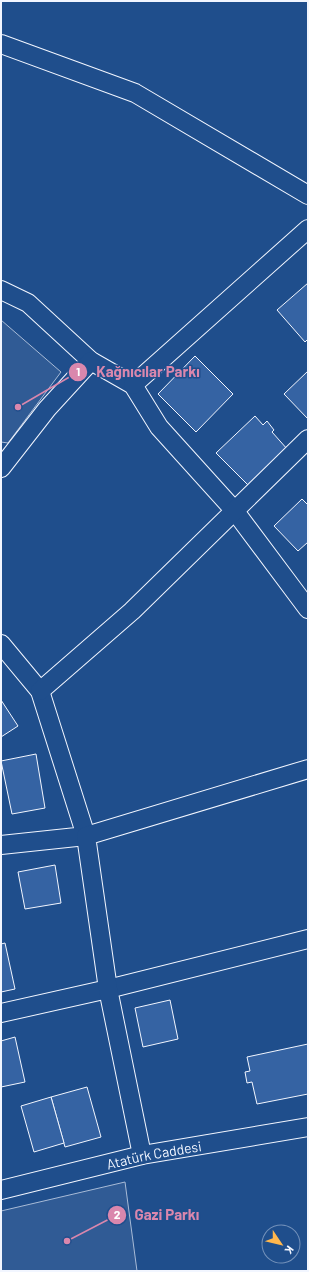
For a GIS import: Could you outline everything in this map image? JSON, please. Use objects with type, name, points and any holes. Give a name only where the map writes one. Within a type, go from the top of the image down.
[{"type":"street","points":[[1,44],[135,93],[308,195]]},
{"type":"street","points":[[133,385],[308,229]]},
{"type":"street","points":[[1,290],[28,303],[91,360],[133,385],[159,427],[234,510],[308,608]]},
{"type":"street","points":[[4,461],[47,409],[91,360]]},
{"type":"street","points":[[40,691],[132,611],[308,439]]},
{"type":"street","points":[[1,644],[40,691],[86,836],[108,989],[142,1155]]},
{"type":"street","points":[[1,845],[86,836],[308,769]]},
{"type":"street","points":[[1,1013],[108,989],[308,939]]},
{"type":"street","name":"Atatürk Caddesi","points":[[1,1190],[142,1155],[308,1127]]},
{"type":"shaded area","points":[[1,320],[61,372],[8,443],[1,442]]},
{"type":"shaded area","points":[[125,1182],[137,1271],[1,1271],[1,1211]]},
{"type":"building","points":[[308,283],[308,339],[305,342],[277,310]]},
{"type":"building","points":[[195,356],[233,394],[196,432],[158,394]]},
{"type":"building","points":[[308,371],[308,419],[284,394]]},
{"type":"building","points":[[255,416],[263,425],[267,421],[274,430],[272,432],[288,450],[250,487],[216,453]]},
{"type":"building","points":[[302,499],[308,505],[308,542],[298,551],[274,526]]},
{"type":"building","points":[[1,700],[18,726],[1,737]]},
{"type":"building","points":[[36,754],[45,808],[12,814],[1,761]]},
{"type":"building","points":[[55,865],[61,903],[25,909],[18,872]]},
{"type":"building","points":[[5,943],[15,989],[1,992],[1,944]]},
{"type":"building","points":[[170,1000],[178,1039],[143,1047],[135,1008]]},
{"type":"building","points":[[15,1037],[25,1082],[1,1087],[1,1041]]},
{"type":"building","points":[[308,1044],[308,1094],[257,1104],[252,1082],[247,1083],[245,1072],[250,1071],[247,1057]]},
{"type":"building","points":[[87,1087],[101,1137],[65,1147],[51,1097]]},
{"type":"building","points":[[51,1097],[64,1143],[34,1152],[21,1106]]},
{"type":"place","name":"Kağnıcılar Parkı","points":[[18,407]]},
{"type":"place","name":"Gazi Parkı","points":[[67,1241]]}]
